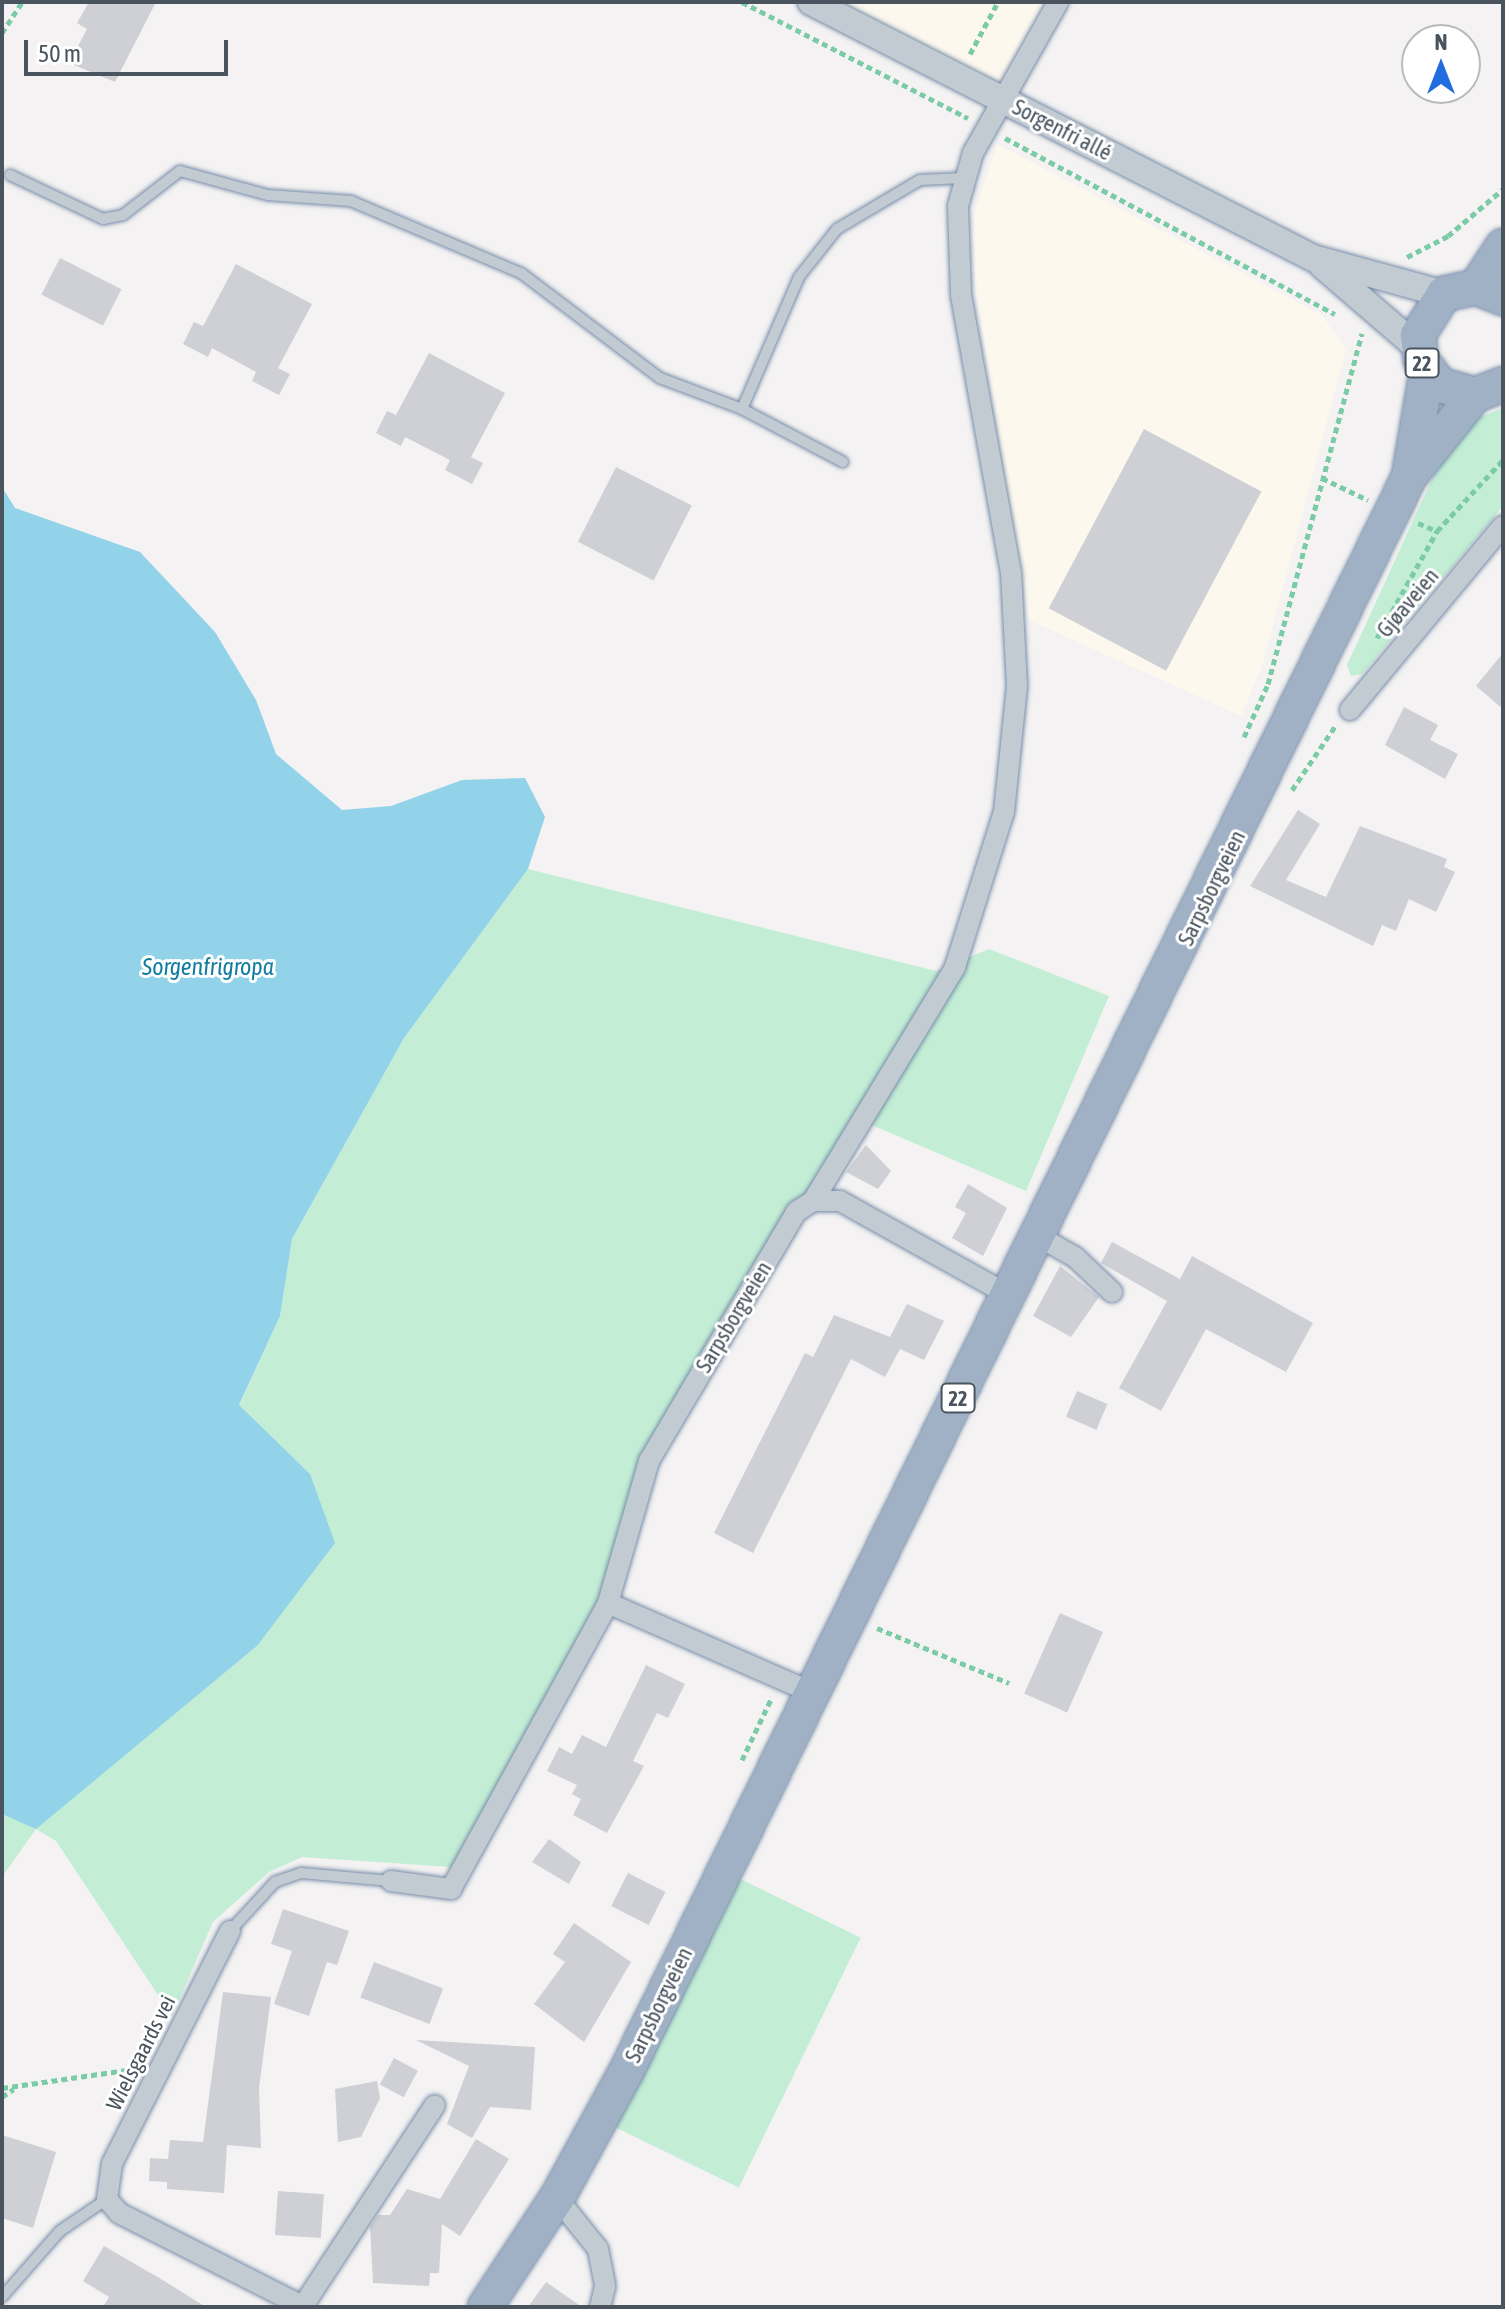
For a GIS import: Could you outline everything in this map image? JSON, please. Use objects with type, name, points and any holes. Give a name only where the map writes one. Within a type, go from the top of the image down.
[{"type":"highway","name":"22","points":[[1489,390],[1456,393],[1422,360],[1422,319],[1474,293],[1503,246]]},
{"type":"highway","name":"Sarpsborgveien","points":[[1409,477],[1422,360]]},
{"type":"highway","name":"Sarpsborgveien","points":[[485,2307],[557,2198],[796,1684],[850,1617],[1409,477],[1489,390]]},
{"type":"street","name":"Sorgenfri allé","points":[[811,2],[1313,258]]},
{"type":"street","points":[[963,178],[1058,2]]},
{"type":"street","name":"Sarpsborgveien","points":[[391,1881],[451,1889],[608,1603],[649,1461],[796,1212],[813,1201],[955,967],[1004,812],[1017,686],[1011,573],[961,294],[963,178]]},
{"type":"street","points":[[1313,258],[1386,281],[1474,293]]},
{"type":"street","points":[[1313,258],[1422,360]]},
{"type":"street","name":"Gjøaveien","points":[[1350,710],[1503,526]]},
{"type":"street","points":[[813,1201],[840,1201],[1009,1295]]},
{"type":"street","points":[[1038,1236],[1075,1257],[1112,1292]]},
{"type":"street","points":[[608,1603],[796,1684]]},
{"type":"street","name":"Wielsgaards vei","points":[[107,2199],[112,2164],[230,1931]]},
{"type":"street","points":[[107,2199],[119,2213],[304,2306],[435,2105]]},
{"type":"street","points":[[557,2198],[598,2249],[605,2286],[600,2307]]},
{"type":"lane","points":[[10,175],[103,219],[123,215],[180,171],[268,195],[351,201],[521,273],[652,373],[742,409],[843,462]]},
{"type":"lane","points":[[742,409],[799,277],[837,229],[920,180],[963,178]]},
{"type":"lane","points":[[230,1931],[275,1882],[301,1873],[391,1881]]},
{"type":"lane","points":[[2,2297],[60,2231],[107,2199]]},
{"type":"path","points":[[2,33],[22,2]]},
{"type":"path","points":[[742,2],[1301,291],[1362,333]]},
{"type":"path","points":[[958,76],[998,2]]},
{"type":"path","points":[[1386,281],[1398,262],[1448,236],[1503,189]]},
{"type":"path","points":[[1238,751],[1268,684],[1322,478],[1371,309]]},
{"type":"path","points":[[1373,683],[1372,648],[1437,531],[1503,460]]},
{"type":"path","points":[[1322,478],[1374,502]]},
{"type":"path","points":[[1410,519],[1437,531]]},
{"type":"path","points":[[1287,800],[1350,710]]},
{"type":"path","points":[[850,1617],[1009,1683]]},
{"type":"path","points":[[734,1777],[796,1684]]},
{"type":"path","points":[[2,2088],[15,2088],[72,2072],[161,2067]]},
{"type":"path","points":[[2,2097],[15,2088]]},
{"type":"shaded area","points":[[811,2],[1058,2],[1004,100]]},
{"type":"shaded area","points":[[997,144],[1322,315],[1346,350],[1262,666],[1241,716],[1029,620],[975,285],[974,215]]},
{"type":"green space","points":[[1503,408],[1503,506],[1362,674],[1351,676],[1347,665],[1456,427]]},
{"type":"green space","points":[[528,869],[936,971],[989,949],[1109,996],[1026,1191],[860,1120],[642,1469],[611,1600],[451,1867],[302,1857],[269,1872],[213,1922],[172,2016],[56,1841],[36,1829],[2,1877],[2,1814],[36,1828],[257,1646],[310,1474],[239,1406],[280,1316],[292,1239],[404,1038]]},
{"type":"green space","points":[[724,1871],[861,1938],[739,2187],[602,2121]]},
{"type":"water","name":"Sorgenfrigropa","points":[[2,487],[15,508],[140,552],[215,632],[256,700],[276,754],[342,810],[391,806],[462,780],[525,778],[545,817],[528,869],[404,1038],[292,1239],[280,1316],[239,1405],[310,1474],[335,1543],[257,1646],[36,1829],[2,1814]]},
{"type":"building","points":[[89,2],[156,2],[115,82],[69,63],[87,29],[77,23]]},
{"type":"building","points":[[60,258],[121,289],[103,326],[41,295]]},
{"type":"building","points":[[236,264],[312,304],[278,368],[290,374],[279,395],[252,381],[256,372],[212,348],[208,357],[183,344],[194,322],[203,326]]},
{"type":"building","points":[[429,353],[505,393],[471,457],[483,463],[472,484],[445,470],[450,460],[405,437],[401,446],[376,433],[387,411],[396,415]]},
{"type":"building","points":[[1144,429],[1261,491],[1166,671],[1049,608]]},
{"type":"building","points":[[616,467],[692,506],[654,580],[578,542]]},
{"type":"building","points":[[1503,653],[1503,709],[1476,686]]},
{"type":"building","points":[[1404,707],[1438,725],[1430,740],[1458,754],[1445,779],[1385,745]]},
{"type":"building","points":[[1298,810],[1320,824],[1286,880],[1326,897],[1360,826],[1447,859],[1444,867],[1455,872],[1436,912],[1409,899],[1396,931],[1382,925],[1373,946],[1250,886]]},
{"type":"building","points":[[866,1145],[891,1171],[878,1189],[846,1172]]},
{"type":"building","points":[[968,1184],[1007,1208],[983,1256],[952,1238],[966,1213],[955,1207]]},
{"type":"building","points":[[1112,1242],[1180,1279],[1192,1256],[1313,1323],[1286,1372],[1206,1329],[1161,1411],[1119,1388],[1167,1301],[1101,1263]]},
{"type":"building","points":[[1060,1266],[1099,1297],[1071,1337],[1033,1316]]},
{"type":"building","points":[[907,1304],[944,1321],[924,1360],[900,1349],[885,1377],[851,1359],[753,1553],[714,1533],[805,1353],[813,1357],[834,1315],[890,1337]]},
{"type":"building","points":[[1077,1391],[1107,1404],[1096,1430],[1066,1417]]},
{"type":"building","points":[[1060,1613],[1103,1632],[1067,1713],[1024,1693]]},
{"type":"building","points":[[646,1665],[685,1684],[668,1718],[657,1713],[633,1761],[644,1766],[607,1833],[573,1815],[581,1799],[572,1794],[577,1785],[547,1771],[559,1747],[572,1754],[582,1735],[606,1747]]},
{"type":"building","points":[[549,1839],[581,1862],[569,1884],[532,1862]]},
{"type":"building","points":[[628,1873],[665,1892],[649,1925],[611,1906]]},
{"type":"building","points":[[283,1909],[349,1931],[337,1965],[327,1962],[309,2016],[274,2004],[292,1951],[271,1944]]},
{"type":"building","points":[[574,1923],[631,1962],[584,2042],[534,2004],[565,1962],[553,1954]]},
{"type":"building","points":[[374,1962],[443,1989],[429,2024],[360,1997]]},
{"type":"building","points":[[223,1992],[271,1997],[259,2088],[261,2148],[227,2145],[224,2193],[167,2189],[167,2182],[149,2181],[150,2158],[168,2159],[170,2140],[203,2142]]},
{"type":"building","points":[[416,2040],[535,2047],[531,2110],[490,2107],[472,2138],[447,2124],[469,2066]]},
{"type":"building","points":[[394,2058],[418,2071],[404,2097],[380,2084]]},
{"type":"building","points":[[377,2081],[380,2098],[361,2137],[338,2142],[335,2089]]},
{"type":"building","points":[[2,2135],[56,2152],[33,2228],[2,2218]]},
{"type":"building","points":[[476,2139],[509,2159],[460,2236],[442,2224],[439,2273],[430,2273],[429,2286],[373,2283],[370,2227],[378,2215],[390,2215],[407,2189],[440,2199]]},
{"type":"building","points":[[278,2191],[324,2194],[321,2238],[275,2235]]},
{"type":"building","points":[[104,2246],[206,2307],[103,2307],[109,2297],[83,2281]]},
{"type":"building","points":[[546,2282],[582,2307],[528,2307]]}]
